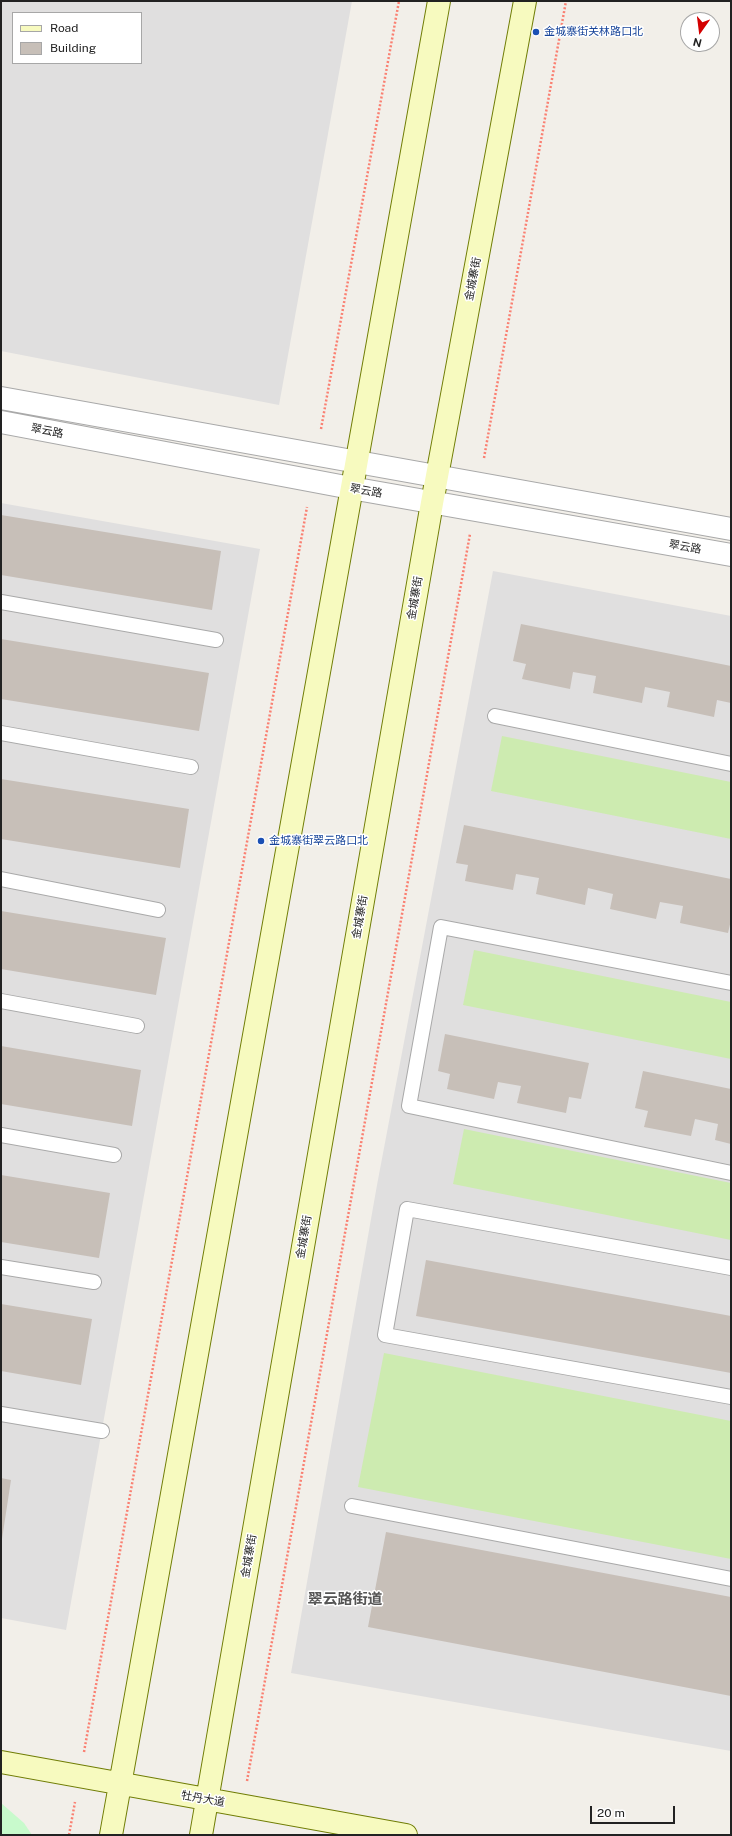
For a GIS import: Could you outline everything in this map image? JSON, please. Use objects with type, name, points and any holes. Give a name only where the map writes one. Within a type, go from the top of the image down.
[{"type":"main road","points":[[111,1834],[355,463],[439,1]]},
{"type":"main road","name":"金城寨街","points":[[201,1835],[436,478],[525,1]]},
{"type":"main road","name":"牡丹大道","points":[[1,1762],[406,1835]]},
{"type":"street","points":[[1,398],[436,478],[731,529]]},
{"type":"street","name":"翠云路","points":[[1,422],[312,481],[731,555]]},
{"type":"lane","points":[[1,602],[216,640]]},
{"type":"lane","points":[[495,716],[731,764]]},
{"type":"lane","points":[[1,733],[191,767]]},
{"type":"lane","points":[[1,879],[158,910]]},
{"type":"lane","points":[[731,983],[441,927],[409,1106],[731,1173]]},
{"type":"lane","points":[[1,1001],[137,1026]]},
{"type":"lane","points":[[1,1135],[114,1155]]},
{"type":"lane","points":[[731,1268],[407,1209],[385,1335],[731,1397]]},
{"type":"lane","points":[[1,1267],[94,1282]]},
{"type":"lane","points":[[1,1414],[102,1432]]},
{"type":"lane","points":[[352,1506],[731,1579]]},
{"type":"path","points":[[316,456],[399,1]]},
{"type":"path","points":[[479,485],[566,1]]},
{"type":"path","points":[[69,1835],[312,481]]},
{"type":"path","points":[[243,1806],[475,510]]},
{"type":"shaded area","points":[[1,1],[352,1],[279,405],[1,351]]},
{"type":"shaded area","points":[[1,503],[260,549],[66,1630],[1,1618]]},
{"type":"shaded area","points":[[493,571],[731,616],[731,1751],[291,1673],[377,1185]]},
{"type":"green space","points":[[502,736],[731,782],[731,839],[491,791]]},
{"type":"green space","points":[[474,950],[731,1002],[731,1059],[463,1005]]},
{"type":"green space","points":[[464,1129],[731,1183],[731,1240],[453,1184]]},
{"type":"green space","points":[[384,1353],[731,1421],[731,1559],[358,1487]]},
{"type":"green space","points":[[1,1803],[24,1823],[32,1835],[1,1835]]},
{"type":"building","points":[[1,515],[221,551],[212,610],[1,575]]},
{"type":"building","points":[[521,624],[731,666],[731,703],[717,700],[714,717],[667,707],[670,692],[645,687],[642,703],[593,693],[596,676],[573,672],[570,689],[522,679],[526,664],[513,661]]},
{"type":"building","points":[[1,639],[209,673],[199,731],[1,699]]},
{"type":"building","points":[[1,779],[189,809],[180,868],[1,839]]},
{"type":"building","points":[[464,825],[731,879],[731,920],[728,933],[680,923],[683,906],[660,902],[656,919],[610,909],[613,894],[588,888],[585,905],[536,894],[539,878],[516,874],[513,890],[465,881],[468,865],[456,863]]},
{"type":"building","points":[[1,911],[166,938],[156,995],[1,969]]},
{"type":"building","points":[[445,1034],[589,1063],[581,1099],[569,1097],[566,1113],[517,1103],[521,1086],[498,1082],[494,1099],[447,1089],[450,1074],[438,1071]]},
{"type":"building","points":[[1,1046],[141,1070],[132,1126],[1,1104]]},
{"type":"building","points":[[643,1071],[731,1089],[731,1144],[715,1140],[718,1124],[695,1119],[691,1136],[644,1127],[648,1111],[635,1108]]},
{"type":"building","points":[[1,1175],[110,1193],[99,1258],[1,1242]]},
{"type":"building","points":[[426,1260],[731,1316],[731,1373],[416,1316]]},
{"type":"building","points":[[1,1304],[92,1319],[81,1385],[1,1371]]},
{"type":"building","points":[[1,1478],[11,1480],[2,1539],[1,1539]]},
{"type":"building","points":[[386,1532],[731,1597],[731,1696],[368,1627]]},
{"type":"place","name":"金城寨街关林路口北","points":[[536,32]]},
{"type":"place","name":"金城寨街翠云路口北","points":[[261,841]]},
{"type":"district","name":"翠云路街道","points":[[345,1599]]}]
